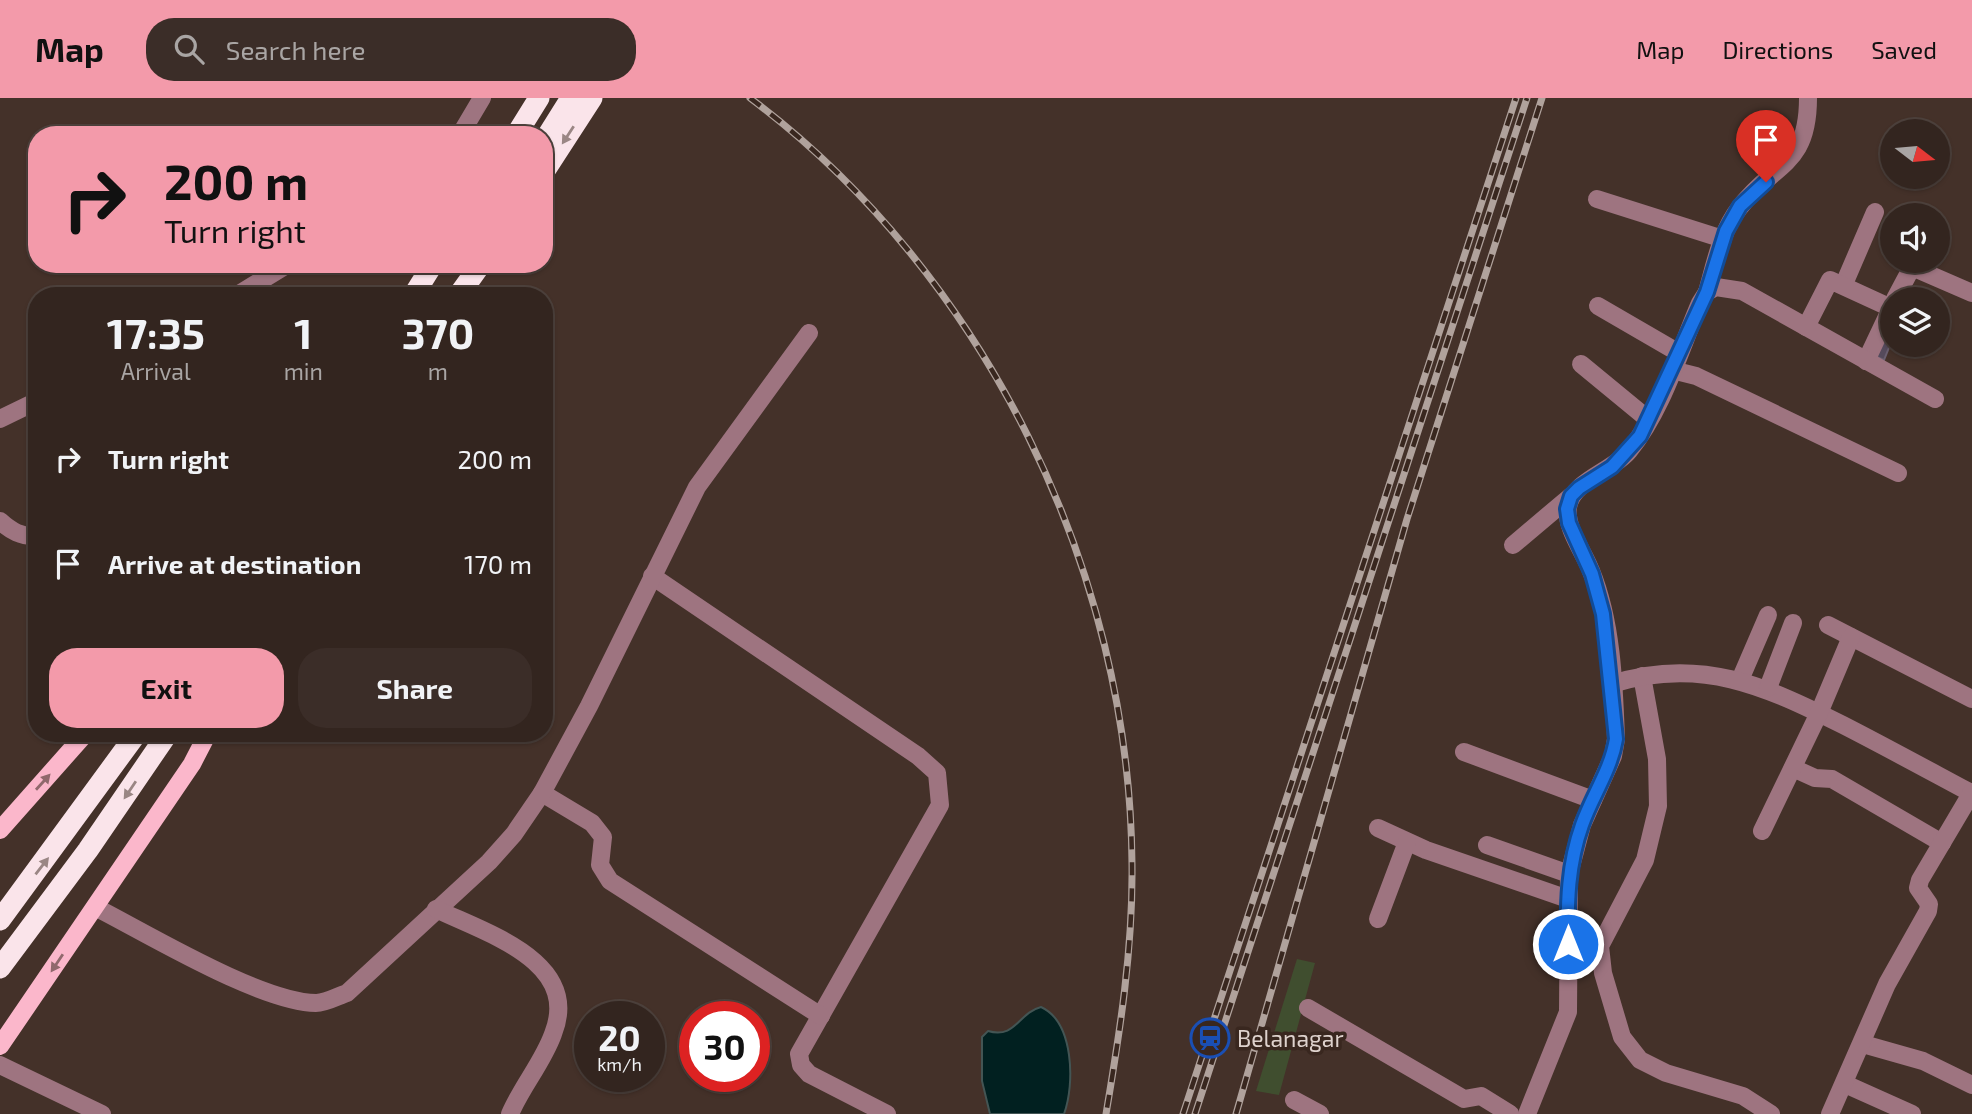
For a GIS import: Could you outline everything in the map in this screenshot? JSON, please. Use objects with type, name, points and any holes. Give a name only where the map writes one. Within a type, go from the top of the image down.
[{"type":"highway","points":[[522,126],[539,98]]},
{"type":"highway","points":[[553,127],[571,98]]},
{"type":"highway","points":[[553,158],[592,98]]},
{"type":"highway","points":[[463,287],[474,273]]},
{"type":"highway","points":[[0,920],[130,742]]},
{"type":"highway","points":[[0,968],[88,850],[163,742]]},
{"type":"main road","points":[[0,830],[78,742]]},
{"type":"main road","points":[[0,1046],[191,764],[203,742]]},
{"type":"street","points":[[465,126],[482,98]]},
{"type":"street","points":[[1513,545],[1627,453],[1649,420],[1682,368],[1718,289],[1723,239],[1740,206],[1801,146],[1808,98]]},
{"type":"street","points":[[1597,199],[1723,239]]},
{"type":"street","points":[[1843,284],[1875,212]]},
{"type":"street","points":[[1901,287],[1912,267],[1972,293]]},
{"type":"street","points":[[251,287],[273,273]]},
{"type":"street","points":[[1806,327],[1830,280],[1880,300]]},
{"type":"street","points":[[1718,289],[1742,291],[1935,399]]},
{"type":"street","points":[[1598,306],[1682,368],[1898,474]]},
{"type":"street","points":[[1866,361],[1880,331]]},
{"type":"street","points":[[96,906],[216,969],[293,1000],[319,1003],[347,993],[489,862],[514,834],[542,793],[628,631],[652,576],[697,487],[809,333]]},
{"type":"street","points":[[1581,364],[1649,420]]},
{"type":"street","points":[[0,419],[28,405]]},
{"type":"street","points":[[1571,496],[1567,509],[1569,523],[1594,581],[1625,680],[1658,770],[1658,806],[1645,860],[1600,946],[1603,972],[1622,1037],[1640,1060],[1666,1073],[1743,1096],[1760,1104],[1772,1114]]},
{"type":"street","points":[[0,521],[12,532],[28,537]]},
{"type":"street","points":[[652,576],[918,756],[937,773],[940,805],[799,1054],[800,1065],[809,1074],[887,1114]]},
{"type":"street","points":[[1740,680],[1768,615]]},
{"type":"street","points":[[1768,688],[1793,623]]},
{"type":"street","points":[[1828,625],[1972,699]]},
{"type":"street","points":[[1762,831],[1819,713],[1851,637]]},
{"type":"street","points":[[1625,680],[1668,672],[1740,680],[1768,688],[1972,792],[1918,888],[1928,904],[1928,911],[1881,997],[1865,1039],[1830,1114]]},
{"type":"street","points":[[1527,1114],[1568,1012],[1569,874],[1592,800],[1614,756],[1625,680]]},
{"type":"street","points":[[1464,752],[1592,800]]},
{"type":"street","points":[[1793,768],[1815,778],[1832,779],[1942,844]]},
{"type":"street","points":[[542,793],[592,824],[603,837],[600,865],[610,881],[821,1017]]},
{"type":"street","points":[[1378,828],[1407,842],[1569,899]]},
{"type":"street","points":[[1378,919],[1407,842]]},
{"type":"street","points":[[1487,845],[1569,874]]},
{"type":"street","points":[[436,909],[513,947],[539,964],[555,985],[559,1008],[554,1034],[520,1090],[510,1114]]},
{"type":"street","points":[[1308,1009],[1457,1096],[1464,1099],[1481,1096],[1510,1114]]},
{"type":"street","points":[[1865,1039],[1923,1061],[1972,1085]]},
{"type":"street","points":[[0,1065],[102,1114]]},
{"type":"street","points":[[1845,1084],[1912,1114]]},
{"type":"street","points":[[1294,1100],[1320,1114]]},
{"type":"green space","points":[[1297,959],[1315,963],[1279,1095],[1256,1091]]},
{"type":"water","points":[[1041,1007],[1052,1015],[1066,1040],[1070,1087],[1064,1114],[990,1114],[982,1081],[982,1037],[988,1031],[997,1033],[1011,1029],[1027,1014]]},
{"type":"building","points":[[1880,337],[1880,357],[1885,357],[1884,360],[1872,355]]},
{"type":"railway","points":[[750,98],[834,169],[909,251],[974,340],[1028,437],[1072,539],[1105,645],[1125,754],[1132,864],[1128,959],[1106,1114]]},
{"type":"railway","points":[[1183,1114],[1516,98]]},
{"type":"railway","points":[[1195,1114],[1527,98]]},
{"type":"railway","points":[[1236,1114],[1407,519],[1542,98]]},
{"type":"place","name":"Belanagar","points":[[1210,1038]]},
{"type":"route","points":[[1568,944],[1569,874],[1582,825],[1614,756],[1616,739],[1603,614],[1592,574],[1569,523],[1567,509],[1571,496],[1612,467],[1640,436],[1707,292],[1732,218],[1750,195],[1766,182]]}]
